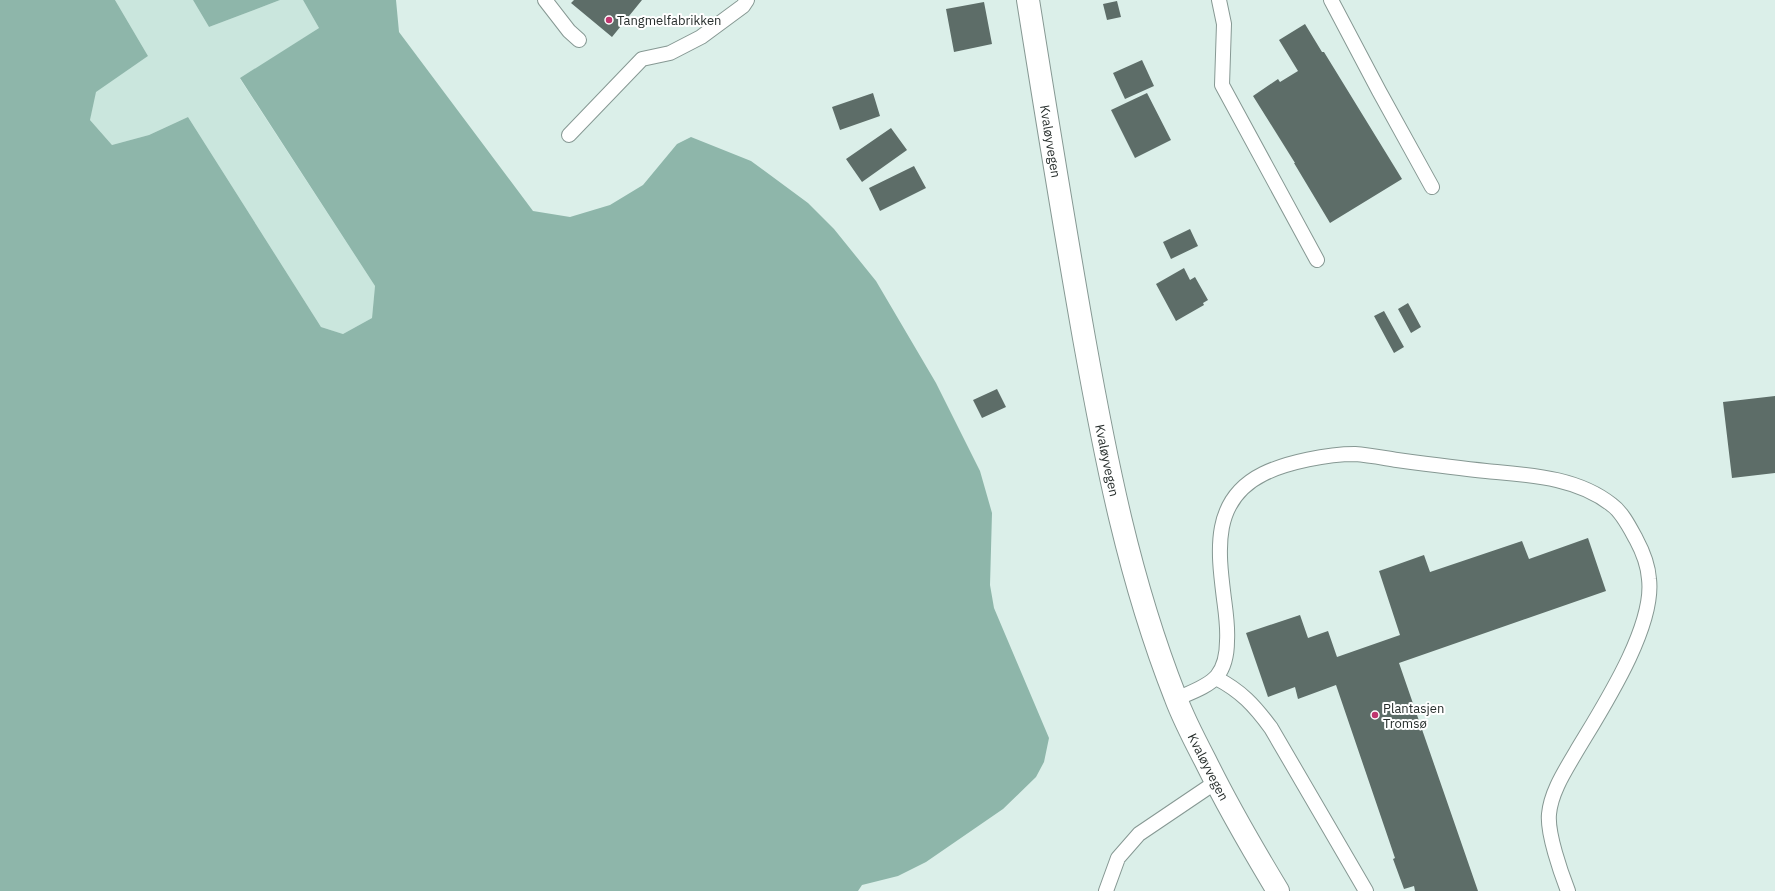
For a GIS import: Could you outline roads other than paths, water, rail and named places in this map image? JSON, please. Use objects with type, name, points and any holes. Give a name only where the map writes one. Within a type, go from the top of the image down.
[{"type":"street","name":"Kvaløyvegen","points":[[1028,0],[1069,253],[1096,407],[1117,503],[1141,601],[1176,699],[1216,782],[1278,891]]},
{"type":"lane","points":[[545,0],[569,31],[579,40]]},
{"type":"lane","points":[[569,135],[642,59],[670,53],[702,37],[743,6],[747,0]]},
{"type":"lane","points":[[1219,0],[1224,24],[1222,85],[1317,260]]},
{"type":"lane","points":[[1331,0],[1432,187]]},
{"type":"lane","points":[[1176,699],[1216,678],[1224,665],[1228,628],[1219,550],[1221,528],[1228,507],[1240,489],[1262,474],[1287,465],[1311,459],[1355,454],[1533,476],[1583,487],[1614,506],[1632,532],[1645,556],[1650,581],[1649,604],[1640,631],[1623,671],[1564,773],[1554,794],[1549,814],[1549,828],[1568,891]]},
{"type":"lane","points":[[1216,678],[1233,687],[1246,698],[1257,709],[1271,728],[1366,891]]},
{"type":"lane","points":[[1106,891],[1118,858],[1139,834],[1216,782]]},
{"type":"place","name":"Tangmelfabrikken","points":[[609,20]]},
{"type":"place","name":"Plantasjen Tromsø","points":[[1375,715]]}]
